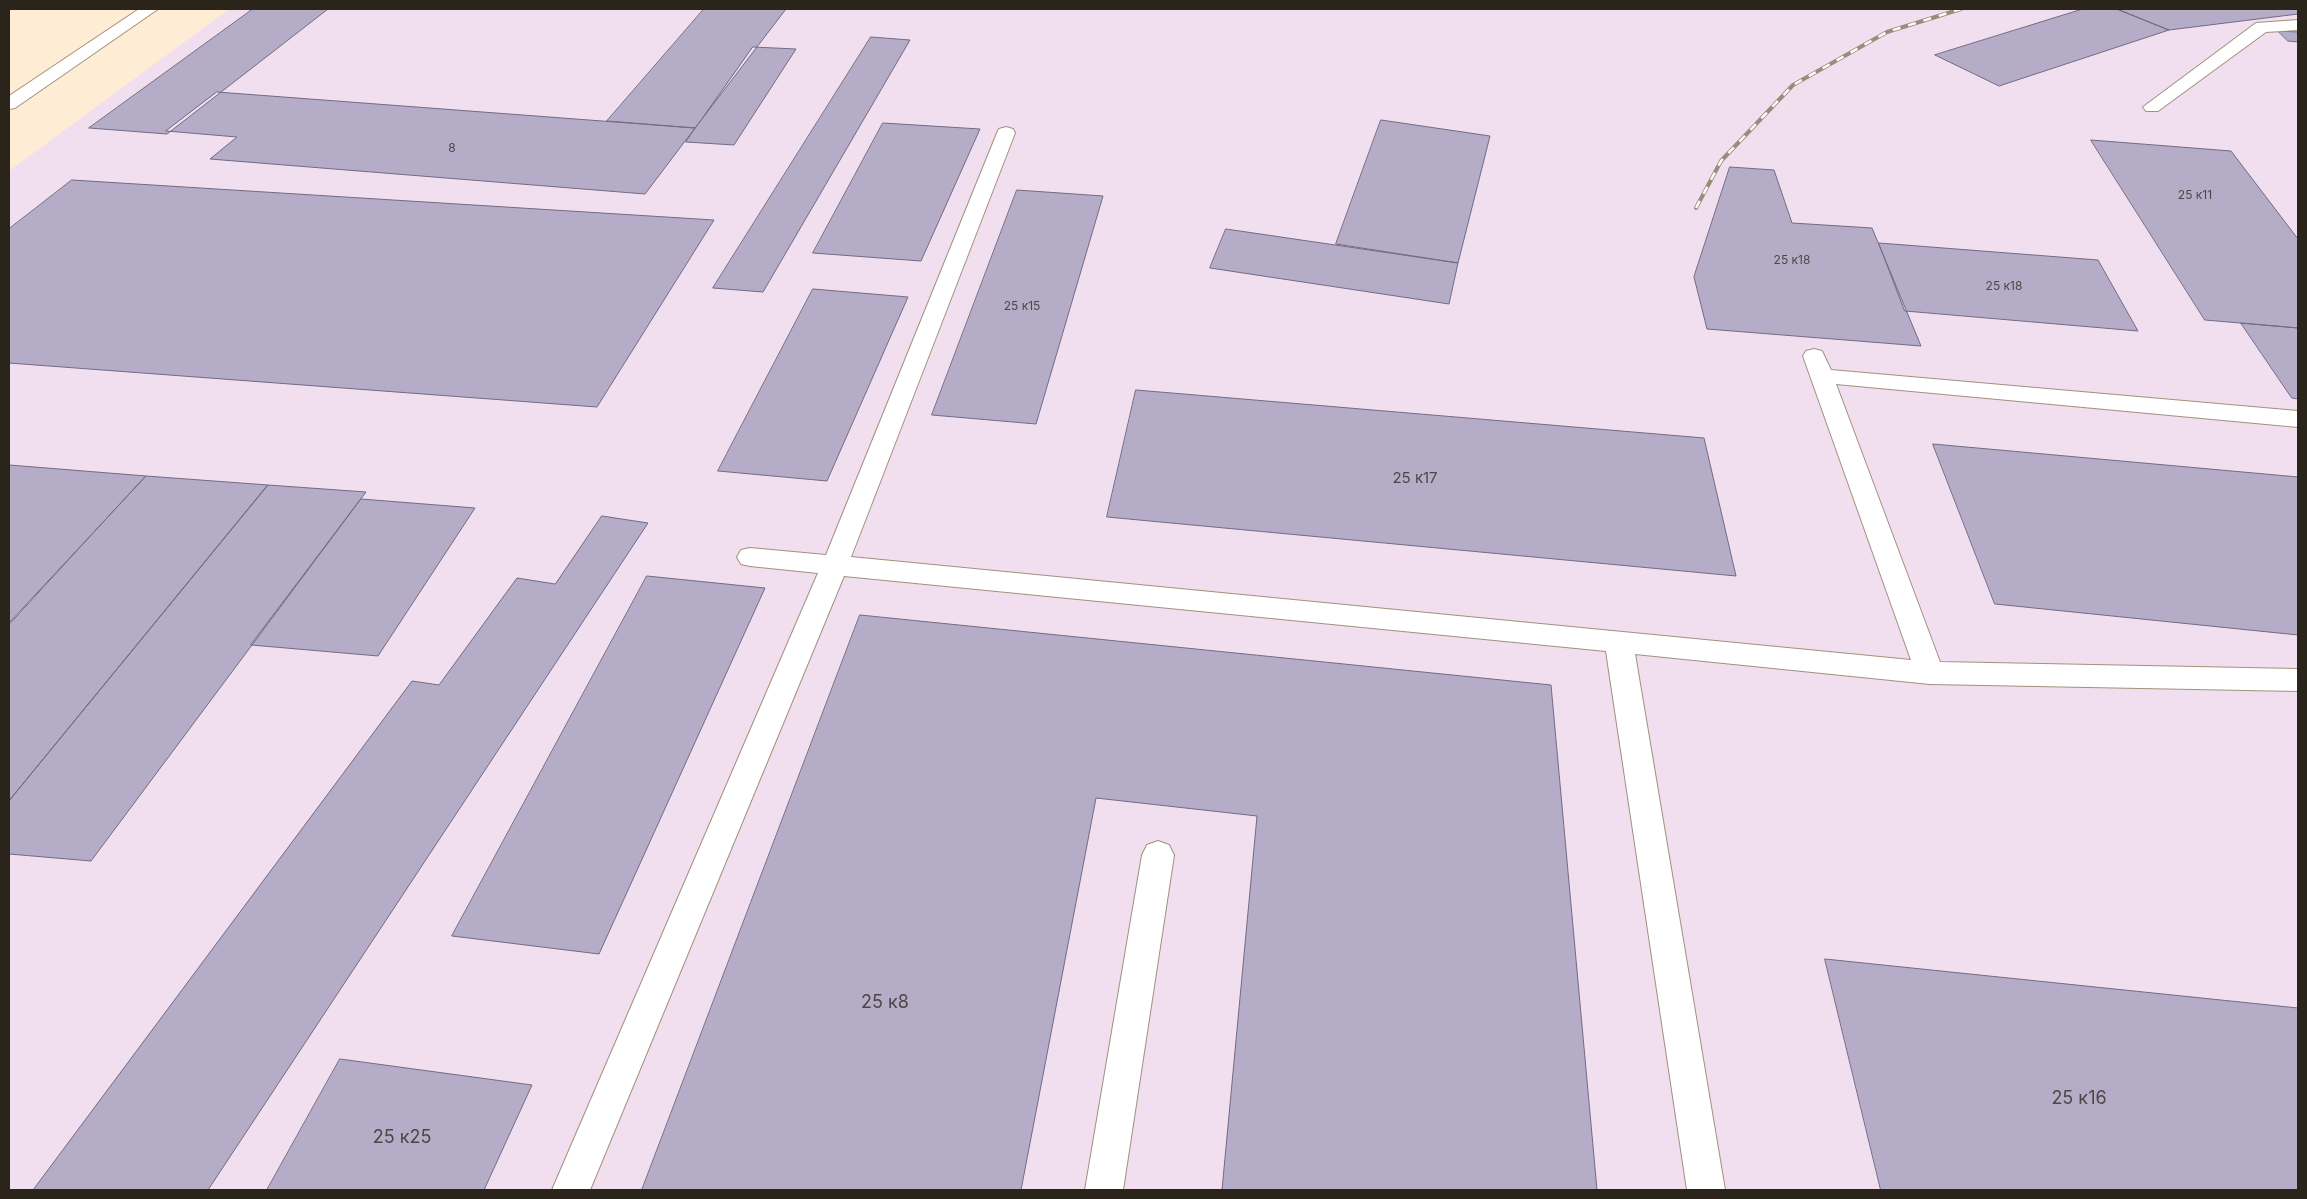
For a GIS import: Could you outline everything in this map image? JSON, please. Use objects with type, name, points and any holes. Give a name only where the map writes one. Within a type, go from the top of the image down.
[{"type":"main road","points":[[9,104],[150,9]]},
{"type":"main road","points":[[2152,107],[2262,27],[2298,25]]},
{"type":"main road","points":[[571,1190],[834,565],[1006,133]]},
{"type":"main road","points":[[1930,673],[1818,366],[2298,419]]},
{"type":"main road","points":[[750,557],[1930,673],[2298,680]]},
{"type":"main road","points":[[1619,642],[1706,1190]]},
{"type":"main road","points":[[1104,1190],[1158,855]]},
{"type":"shaded area","points":[[229,9],[2298,9],[2298,1190],[9,1190],[9,171]]},
{"type":"building","points":[[253,9],[328,9],[167,134],[89,128]]},
{"type":"building","points":[[704,9],[786,9],[695,128],[607,121]]},
{"type":"building","points":[[2083,9],[2117,9],[2169,30],[1999,86],[1935,55]]},
{"type":"building","points":[[2117,9],[2298,9],[2298,14],[2169,30]]},
{"type":"building","points":[[2278,31],[2298,32],[2298,42],[2288,41]]},
{"type":"building","points":[[871,37],[910,40],[763,292],[713,288]]},
{"type":"building","points":[[753,47],[796,49],[734,145],[686,142]]},
{"type":"building","points":[[217,92],[695,128],[645,194],[210,159],[237,137],[166,131]]},
{"type":"building","points":[[1381,120],[1490,136],[1458,263],[1336,244]]},
{"type":"building","points":[[883,123],[980,129],[921,261],[813,253]]},
{"type":"building","points":[[2091,140],[2231,151],[2298,239],[2298,328],[2205,320]]},
{"type":"building","points":[[1730,167],[1774,170],[1792,223],[1872,228],[1921,346],[1707,329],[1694,277]]},
{"type":"building","points":[[72,180],[714,220],[597,407],[9,363],[9,229]]},
{"type":"building","points":[[1017,190],[1103,196],[1036,424],[932,415]]},
{"type":"building","points":[[1226,229],[1458,263],[1449,304],[1210,268]]},
{"type":"building","points":[[1879,243],[2098,260],[2138,331],[1905,311]]},
{"type":"building","points":[[813,289],[908,297],[827,481],[718,471]]},
{"type":"building","points":[[2241,323],[2298,328],[2298,399],[2292,398]]},
{"type":"building","points":[[1136,390],[1704,438],[1736,576],[1107,517]]},
{"type":"building","points":[[1933,444],[2298,477],[2298,635],[1995,604]]},
{"type":"building","points":[[9,465],[146,476],[9,623]]},
{"type":"building","points":[[146,476],[268,485],[9,801],[9,625]]},
{"type":"building","points":[[268,485],[366,492],[91,861],[9,854],[9,801]]},
{"type":"building","points":[[361,499],[475,508],[378,656],[251,645]]},
{"type":"building","points":[[602,516],[648,523],[208,1190],[33,1190],[412,681],[439,685],[517,578],[555,584]]},
{"type":"building","points":[[647,576],[765,588],[599,954],[452,936]]},
{"type":"building","points":[[860,615],[1551,685],[1597,1190],[1222,1190],[1257,816],[1096,798],[1021,1190],[642,1190]]},
{"type":"building","points":[[1825,959],[2298,1008],[2298,1190],[1881,1190]]},
{"type":"building","points":[[340,1059],[532,1085],[484,1190],[267,1190]]},
{"type":"railway","points":[[1696,208],[1721,161],[1793,85],[1887,32],[1961,9]]}]
